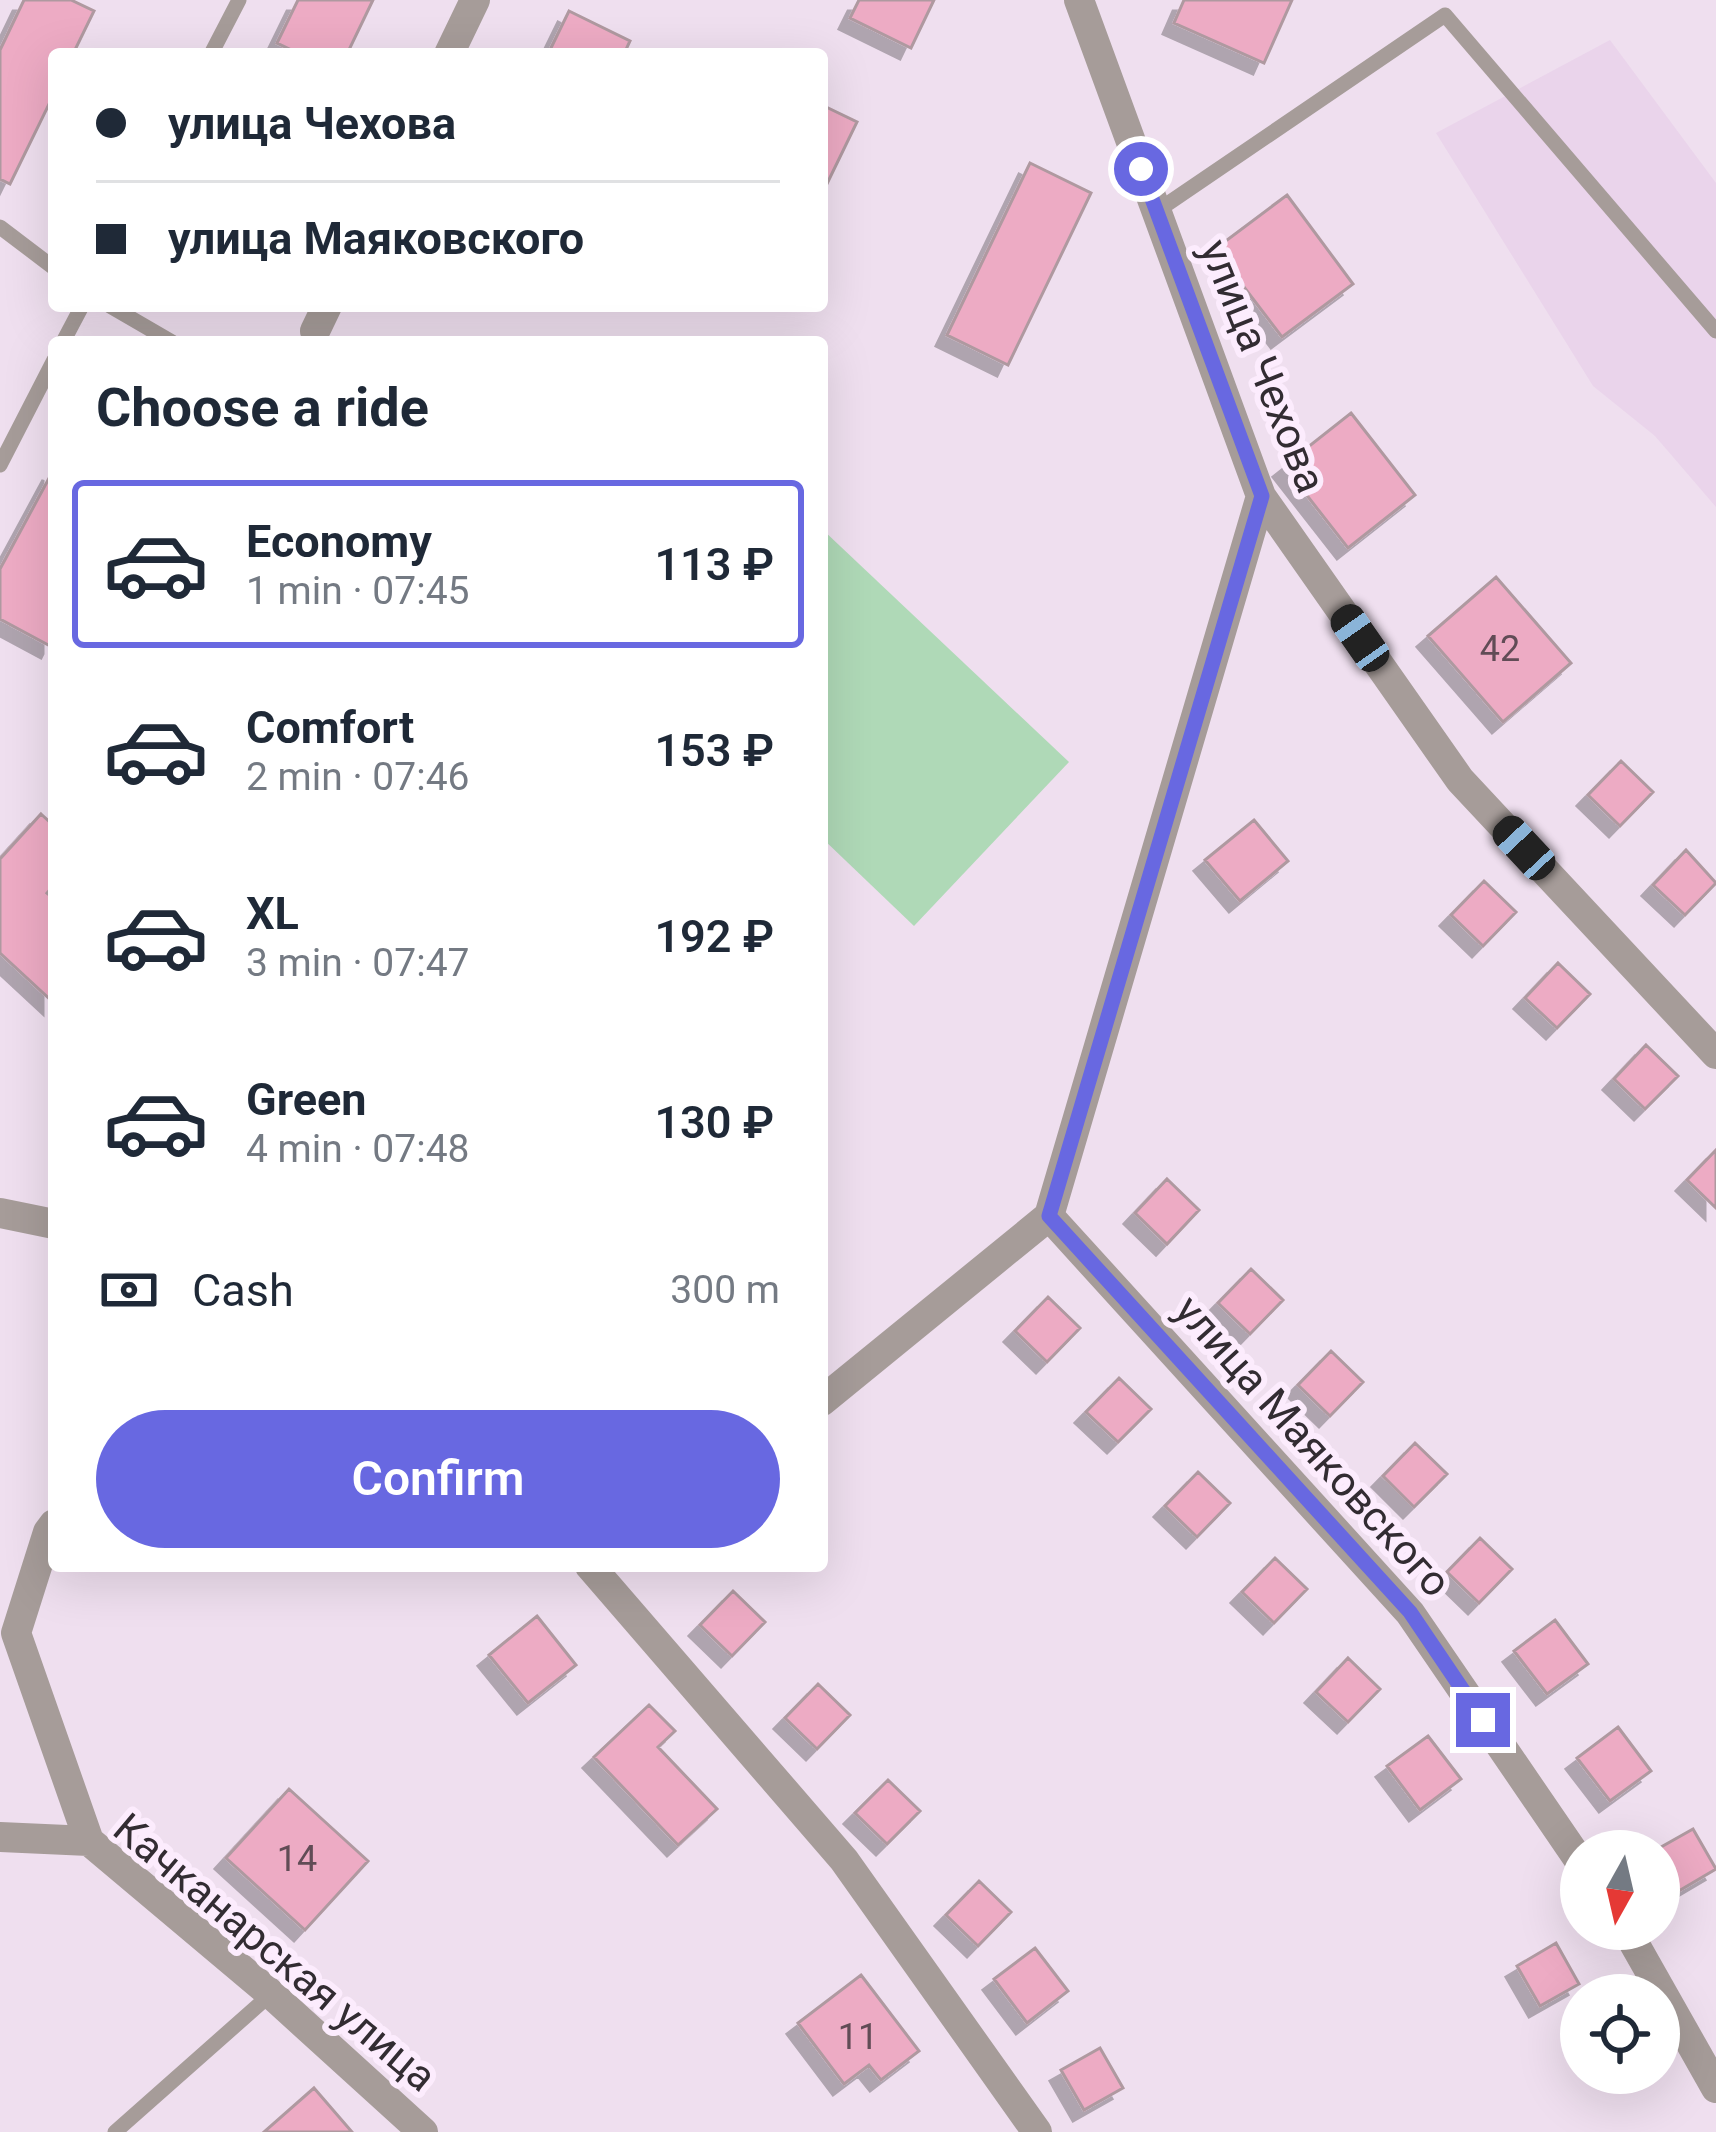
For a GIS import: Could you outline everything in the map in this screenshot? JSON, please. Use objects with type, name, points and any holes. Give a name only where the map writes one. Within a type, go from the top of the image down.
[{"type":"street","points":[[452,48],[475,0]]},
{"type":"street","name":"улица Чехова","points":[[1079,0],[1262,496],[1460,780],[1716,1054]]},
{"type":"street","points":[[828,1396],[1049,1216],[1262,496]]},
{"type":"street","points":[[0,1213],[48,1223]]},
{"type":"street","name":"улица Маяковского","points":[[1049,1216],[1410,1612],[1560,1832]]},
{"type":"street","points":[[48,1532],[16,1634],[89,1841]]},
{"type":"street","points":[[606,1572],[844,1860],[1037,2132]]},
{"type":"street","name":"Качканарская улица","points":[[0,1837],[89,1841],[271,1994],[423,2132]]},
{"type":"street","points":[[1638,1950],[1716,2088]]},
{"type":"lane","points":[[214,48],[239,0]]},
{"type":"lane","points":[[1157,211],[1445,15],[1716,331]]},
{"type":"lane","points":[[0,227],[48,263]]},
{"type":"lane","points":[[120,312],[162,336]]},
{"type":"lane","points":[[0,465],[48,372]]},
{"type":"lane","points":[[115,2132],[271,1994]]},
{"type":"shaded area","points":[[1610,40],[1716,183],[1716,507],[1655,436],[1593,386],[1436,133]]},
{"type":"green space","points":[[828,535],[1069,762],[914,926],[828,844]]},
{"type":"building","points":[[24,0],[71,0],[94,11],[76,48],[48,48],[48,106],[10,184],[0,179],[0,50]]},
{"type":"building","points":[[298,0],[373,0],[350,48],[287,48],[277,43]]},
{"type":"building","points":[[859,0],[934,0],[911,48],[850,18]]},
{"type":"building","points":[[1184,0],[1292,0],[1264,63],[1174,23]]},
{"type":"building","points":[[569,11],[630,41],[627,48],[551,48]]},
{"type":"building","points":[[828,108],[857,122],[828,182]]},
{"type":"building","points":[[1030,163],[1091,193],[1008,365],[947,335]]},
{"type":"building","points":[[1287,195],[1353,284],[1282,337],[1215,249]]},
{"type":"building","points":[[1351,413],[1415,495],[1348,548],[1284,466]]},
{"type":"building","points":[[48,480],[48,645],[0,619],[0,569]]},
{"type":"building","points":[[1496,577],[1571,663],[1503,722],[1428,636]]},
{"type":"building","points":[[1621,761],[1653,792],[1620,826],[1588,795]]},
{"type":"building","points":[[41,814],[48,820],[48,997],[0,953],[0,859]]},
{"type":"building","points":[[1254,820],[1288,861],[1240,901],[1205,860]]},
{"type":"building","points":[[1686,850],[1716,883],[1685,915],[1653,885]]},
{"type":"building","points":[[1484,881],[1516,912],[1483,946],[1451,915]]},
{"type":"building","points":[[1558,963],[1590,994],[1557,1028],[1525,998]]},
{"type":"building","points":[[1646,1045],[1678,1076],[1645,1109],[1614,1079]]},
{"type":"building","points":[[1716,1150],[1716,1208],[1687,1180]]},
{"type":"building","points":[[1167,1179],[1199,1210],[1167,1244],[1135,1213]]},
{"type":"building","points":[[1251,1269],[1283,1300],[1250,1334],[1218,1303]]},
{"type":"building","points":[[1048,1297],[1080,1328],[1047,1362],[1015,1331]]},
{"type":"building","points":[[1331,1351],[1363,1382],[1330,1416],[1298,1385]]},
{"type":"building","points":[[1119,1378],[1151,1409],[1118,1442],[1086,1412]]},
{"type":"building","points":[[1415,1443],[1447,1474],[1414,1507],[1383,1476]]},
{"type":"building","points":[[1198,1472],[1230,1503],[1197,1537],[1165,1506]]},
{"type":"building","points":[[1480,1538],[1512,1569],[1479,1603],[1447,1572]]},
{"type":"building","points":[[1275,1558],[1307,1589],[1274,1623],[1242,1592]]},
{"type":"building","points":[[733,1591],[765,1622],[732,1656],[700,1625]]},
{"type":"building","points":[[537,1616],[576,1665],[528,1703],[489,1655]]},
{"type":"building","points":[[1555,1620],[1588,1664],[1547,1694],[1514,1651]]},
{"type":"building","points":[[1348,1658],[1380,1689],[1348,1722],[1316,1692]]},
{"type":"building","points":[[818,1684],[850,1715],[817,1749],[785,1718]]},
{"type":"building","points":[[649,1705],[675,1731],[658,1747],[717,1809],[678,1845],[594,1757]]},
{"type":"building","points":[[1618,1727],[1651,1771],[1610,1801],[1577,1758]]},
{"type":"building","points":[[1428,1736],[1461,1779],[1420,1810],[1387,1766]]},
{"type":"building","points":[[888,1780],[920,1811],[887,1844],[855,1813]]},
{"type":"building","points":[[289,1789],[368,1861],[305,1930],[226,1858]]},
{"type":"building","points":[[1693,1829],[1716,1869],[1680,1890],[1680,1836]]},
{"type":"building","points":[[979,1881],[1011,1912],[978,1946],[946,1915]]},
{"type":"building","points":[[1556,1943],[1573,1974],[1560,1974],[1560,1995],[1540,2006],[1517,1966]]},
{"type":"building","points":[[1035,1948],[1068,1991],[1027,2023],[994,1979]]},
{"type":"building","points":[[861,1975],[919,2051],[881,2080],[869,2065],[844,2084],[798,2023]]},
{"type":"building","points":[[1100,2048],[1123,2088],[1084,2110],[1061,2070]]},
{"type":"building","points":[[314,2088],[352,2132],[264,2132]]},
{"type":"route","points":[[1141,169],[1262,496],[1049,1216],[1410,1612],[1483,1720]]}]
